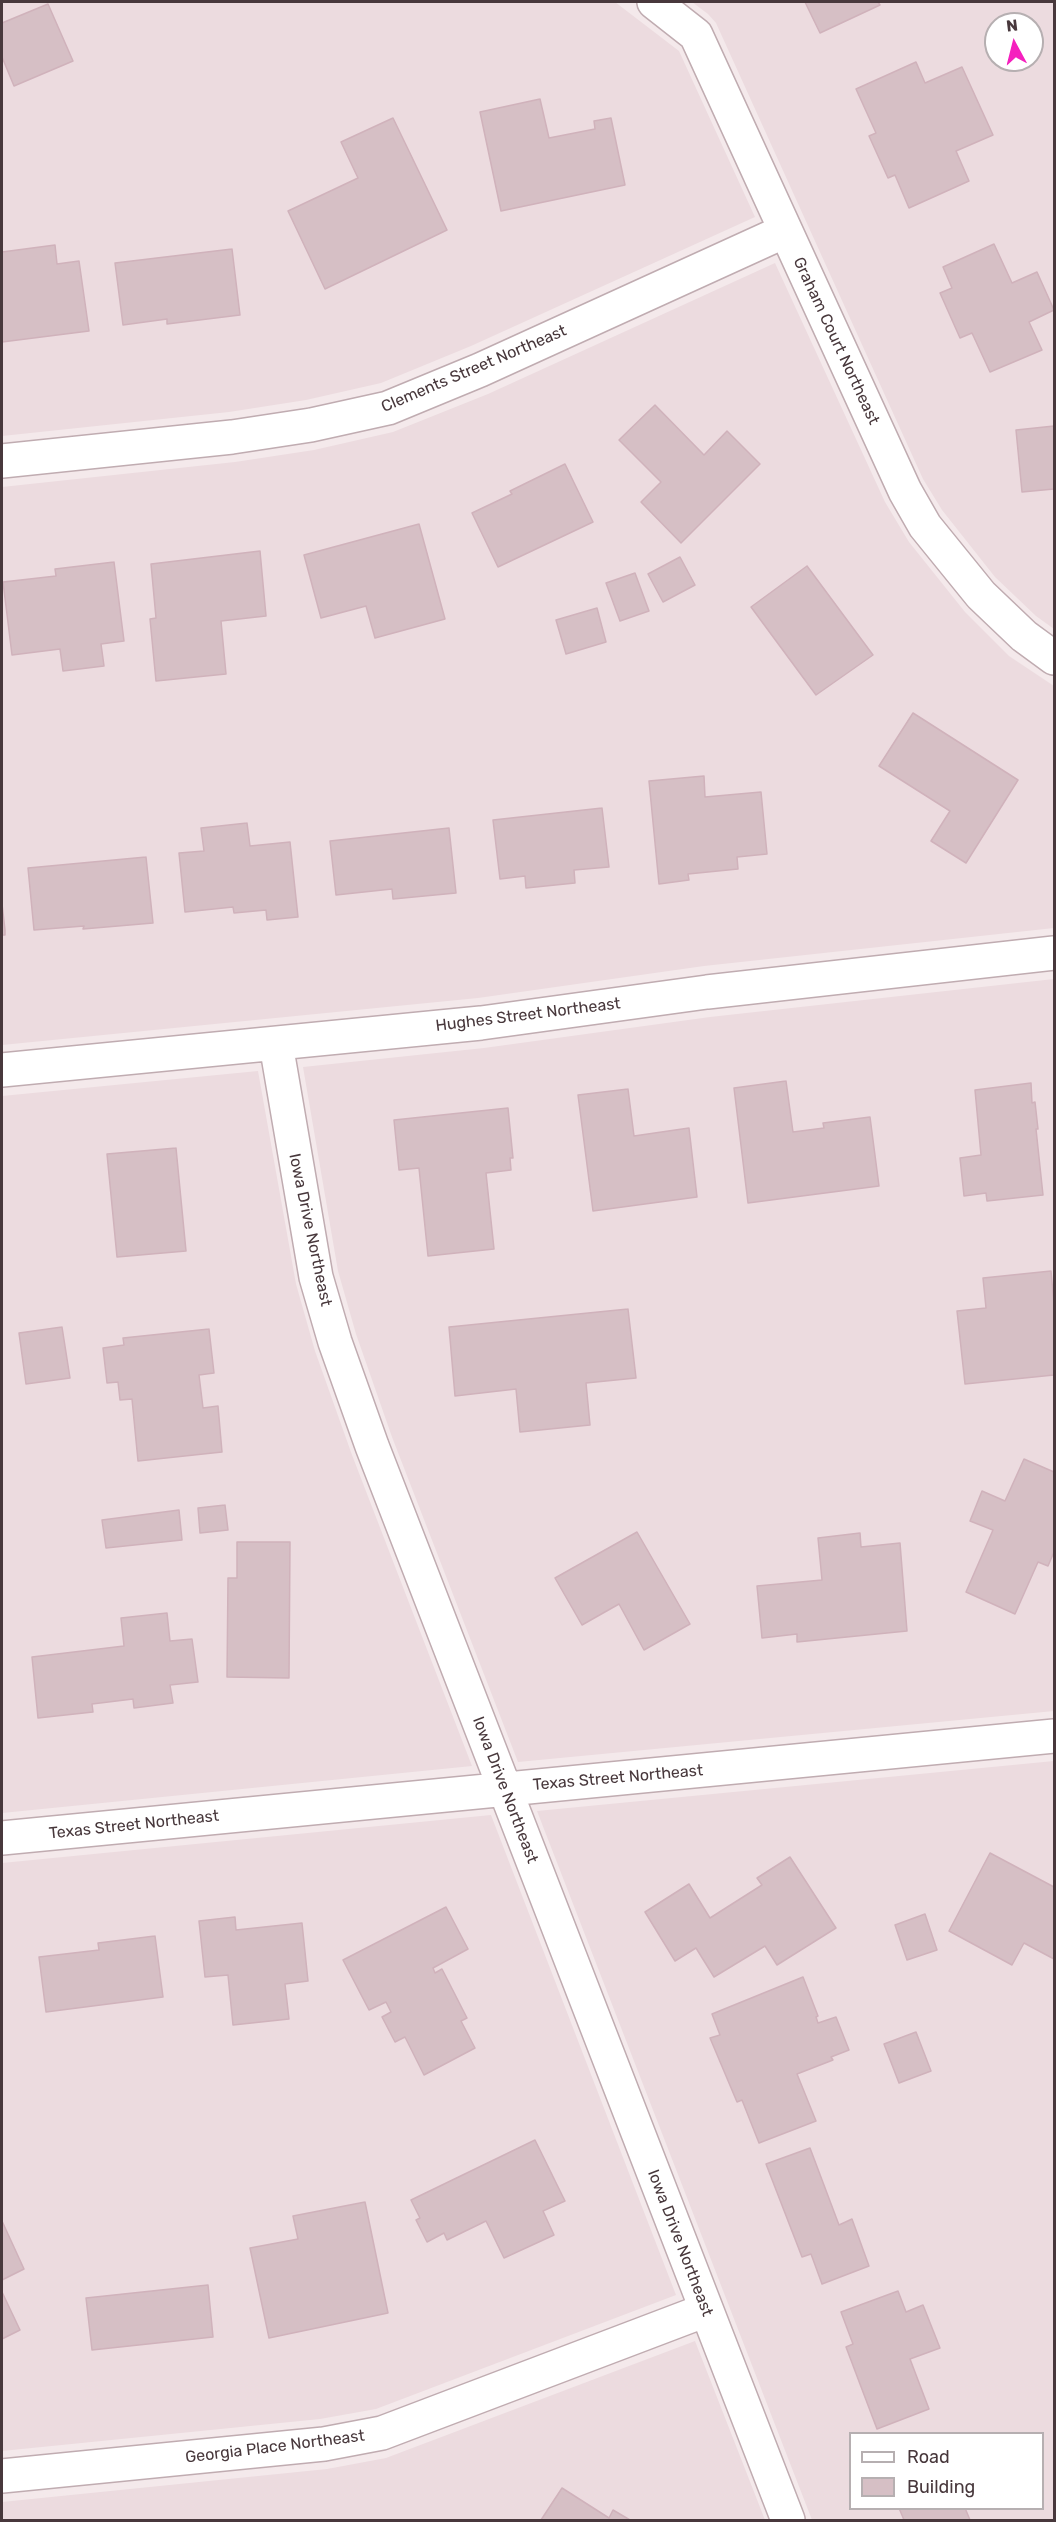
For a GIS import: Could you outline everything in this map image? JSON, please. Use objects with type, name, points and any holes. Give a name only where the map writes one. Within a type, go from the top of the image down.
[{"type":"street","name":"Graham Court Northeast","points":[[654,2],[696,34],[905,491],[925,526],[981,595],[1023,636],[1054,658]]},
{"type":"street","name":"Clements Street Northeast","points":[[2,461],[232,437],[311,425],[388,408],[480,370],[785,231]]},
{"type":"street","name":"Hughes Street Northeast","points":[[2,1070],[481,1023],[707,992],[1054,953]]},
{"type":"street","name":"Iowa Drive Northeast","points":[[276,1044],[316,1277],[335,1342],[376,1458],[788,2520]]},
{"type":"street","name":"Texas Street Northeast","points":[[2,1838],[1054,1736]]},
{"type":"street","name":"Georgia Place Northeast","points":[[2,2476],[324,2444],[382,2433],[706,2310]]},
{"type":"shaded area","points":[[2,2],[615,2],[679,51],[755,217],[471,346],[381,383],[306,400],[229,412],[2,436]]},
{"type":"shaded area","points":[[692,2],[1054,2],[1054,629],[1036,616],[995,577],[942,510],[923,479],[716,23]]},
{"type":"shaded area","points":[[775,263],[885,502],[909,542],[965,612],[1009,656],[1054,686],[1054,928],[704,966],[478,998],[2,1045],[2,487],[235,462],[314,450],[393,432],[488,394]]},
{"type":"shaded area","points":[[1054,979],[1054,1711],[518,1762],[392,1437],[356,1334],[338,1271],[303,1067],[484,1048],[710,1017]]},
{"type":"shaded area","points":[[258,1071],[296,1284],[315,1351],[352,1455],[472,1766],[2,1813],[2,1096]]},
{"type":"shaded area","points":[[1054,1761],[1054,2520],[812,2520],[537,1811]]},
{"type":"shaded area","points":[[491,1815],[676,2295],[376,2409],[320,2419],[2,2451],[2,1863]]},
{"type":"shaded area","points":[[695,2341],[765,2520],[2,2520],[2,2502],[327,2469],[386,2458]]},
{"type":"building","points":[[805,2],[878,2],[880,5],[820,33]]},
{"type":"building","points":[[48,4],[73,61],[14,86],[2,57],[2,23]]},
{"type":"building","points":[[916,62],[925,83],[962,67],[993,135],[956,151],[969,181],[909,208],[895,175],[888,178],[869,136],[876,133],[856,89]]},
{"type":"building","points":[[540,99],[549,138],[595,129],[594,121],[611,118],[625,185],[501,211],[480,112]]},
{"type":"building","points":[[393,118],[447,230],[325,289],[288,211],[358,178],[341,142]]},
{"type":"building","points":[[994,244],[1012,283],[1037,272],[1054,310],[1029,322],[1042,350],[990,372],[972,333],[960,338],[940,293],[952,288],[943,267]]},
{"type":"building","points":[[55,245],[57,264],[79,261],[89,331],[2,342],[2,252]]},
{"type":"building","points":[[232,249],[240,315],[167,324],[167,319],[123,325],[115,263]]},
{"type":"building","points":[[655,405],[704,455],[727,431],[760,464],[681,543],[641,502],[661,482],[619,440]]},
{"type":"building","points":[[1054,426],[1054,489],[1022,492],[1016,430]]},
{"type":"building","points":[[565,464],[593,522],[498,567],[472,513],[512,494],[510,491]]},
{"type":"building","points":[[419,524],[445,619],[375,638],[366,606],[321,618],[304,555]]},
{"type":"building","points":[[260,551],[266,616],[221,621],[226,674],[156,681],[150,619],[156,618],[151,564]]},
{"type":"building","points":[[680,557],[695,585],[663,602],[648,574]]},
{"type":"building","points":[[114,562],[124,641],[101,644],[104,666],[63,671],[60,649],[12,655],[3,582],[56,576],[55,569]]},
{"type":"building","points":[[807,566],[873,655],[816,695],[751,607]]},
{"type":"building","points":[[635,573],[649,611],[620,621],[606,583]]},
{"type":"building","points":[[597,608],[606,642],[566,654],[556,620]]},
{"type":"building","points":[[913,713],[1018,780],[966,863],[931,841],[950,811],[879,766]]},
{"type":"building","points":[[704,776],[705,797],[761,792],[767,854],[737,857],[738,869],[688,874],[689,880],[659,884],[649,781]]},
{"type":"building","points":[[602,808],[609,867],[574,870],[575,883],[526,888],[525,876],[500,879],[493,820]]},
{"type":"building","points":[[247,823],[250,846],[290,842],[298,917],[267,920],[266,910],[234,913],[233,907],[185,912],[179,853],[204,851],[201,828]]},
{"type":"building","points":[[449,828],[456,893],[393,899],[392,889],[336,895],[330,841]]},
{"type":"building","points":[[146,857],[153,923],[83,929],[84,926],[34,930],[28,868]]},
{"type":"building","points":[[2,904],[5,930],[5,935],[2,935]]},
{"type":"building","points":[[786,1081],[793,1132],[824,1128],[823,1123],[870,1117],[879,1186],[748,1203],[734,1088]]},
{"type":"building","points":[[1031,1083],[1032,1103],[1035,1102],[1038,1129],[1036,1129],[1043,1195],[987,1201],[986,1193],[964,1196],[960,1158],[981,1155],[975,1090]]},
{"type":"building","points":[[628,1089],[634,1136],[689,1128],[697,1197],[593,1211],[578,1095]]},
{"type":"building","points":[[508,1108],[513,1158],[510,1158],[511,1170],[486,1173],[494,1249],[428,1256],[419,1168],[399,1170],[394,1120]]},
{"type":"building","points":[[176,1148],[186,1251],[117,1257],[107,1154]]},
{"type":"building","points":[[1051,1271],[1054,1304],[1054,1375],[965,1384],[957,1311],[986,1308],[983,1278]]},
{"type":"building","points":[[628,1309],[636,1378],[586,1383],[590,1425],[520,1432],[516,1389],[455,1396],[449,1327]]},
{"type":"building","points":[[62,1327],[70,1378],[26,1384],[19,1333]]},
{"type":"building","points":[[209,1329],[214,1373],[199,1375],[203,1408],[218,1406],[222,1452],[138,1461],[132,1399],[120,1400],[118,1382],[107,1383],[103,1348],[124,1345],[123,1338]]},
{"type":"building","points":[[1024,1459],[1054,1472],[1054,1552],[1048,1566],[1038,1562],[1015,1614],[966,1592],[993,1530],[970,1521],[982,1491],[1005,1501]]},
{"type":"building","points":[[225,1505],[228,1530],[200,1533],[198,1508]]},
{"type":"building","points":[[179,1510],[182,1540],[106,1548],[102,1520]]},
{"type":"building","points":[[637,1532],[690,1624],[644,1650],[619,1604],[582,1625],[555,1578]]},
{"type":"building","points":[[860,1533],[861,1547],[900,1543],[907,1631],[797,1642],[797,1634],[762,1638],[757,1586],[822,1580],[818,1538]]},
{"type":"building","points":[[237,1542],[290,1542],[289,1678],[227,1677],[228,1578],[237,1578]]},
{"type":"building","points":[[167,1613],[170,1641],[192,1639],[198,1682],[170,1685],[173,1703],[134,1708],[133,1699],[92,1704],[93,1712],[38,1718],[32,1657],[124,1646],[121,1618]]},
{"type":"building","points":[[990,1853],[1054,1887],[1054,1959],[1024,1943],[1012,1965],[949,1931]]},
{"type":"building","points":[[790,1857],[836,1928],[777,1965],[765,1946],[714,1977],[696,1948],[675,1961],[645,1912],[689,1884],[710,1918],[762,1885],[757,1878]]},
{"type":"building","points":[[446,1907],[468,1949],[433,1968],[435,1973],[442,1969],[467,2018],[461,2021],[475,2048],[424,2075],[405,2037],[395,2042],[382,2017],[391,2012],[386,2002],[369,2010],[343,1960]]},
{"type":"building","points":[[925,1914],[937,1950],[907,1960],[895,1925]]},
{"type":"building","points":[[235,1917],[236,1930],[302,1923],[308,1981],[285,1984],[289,2019],[233,2025],[228,1975],[205,1977],[199,1921]]},
{"type":"building","points":[[155,1936],[163,1997],[46,2012],[39,1957],[99,1950],[98,1943]]},
{"type":"building","points":[[803,1977],[818,2016],[816,2017],[818,2023],[836,2017],[849,2050],[831,2057],[833,2060],[797,2074],[816,2121],[759,2143],[742,2100],[737,2102],[710,2038],[720,2035],[712,2014]]},
{"type":"building","points":[[916,2032],[931,2071],[899,2083],[884,2044]]},
{"type":"building","points":[[535,2140],[565,2201],[543,2211],[554,2235],[504,2258],[486,2221],[447,2240],[444,2233],[427,2242],[416,2220],[420,2218],[411,2200]]},
{"type":"building","points":[[810,2148],[839,2225],[852,2219],[869,2266],[822,2284],[811,2254],[802,2257],[766,2164]]},
{"type":"building","points":[[365,2202],[388,2313],[269,2338],[250,2248],[298,2239],[293,2216]]},
{"type":"building","points":[[2,2221],[24,2269],[2,2280]]},
{"type":"building","points":[[208,2285],[213,2337],[92,2350],[86,2298]]},
{"type":"building","points":[[898,2291],[906,2312],[923,2305],[940,2348],[910,2359],[929,2409],[877,2429],[846,2347],[853,2344],[841,2312]]},
{"type":"building","points":[[2,2292],[20,2330],[2,2339]]},
{"type":"building","points":[[562,2488],[609,2518],[613,2510],[630,2520],[541,2520]]},
{"type":"building","points":[[900,2510],[966,2510],[970,2520],[904,2520]]}]
